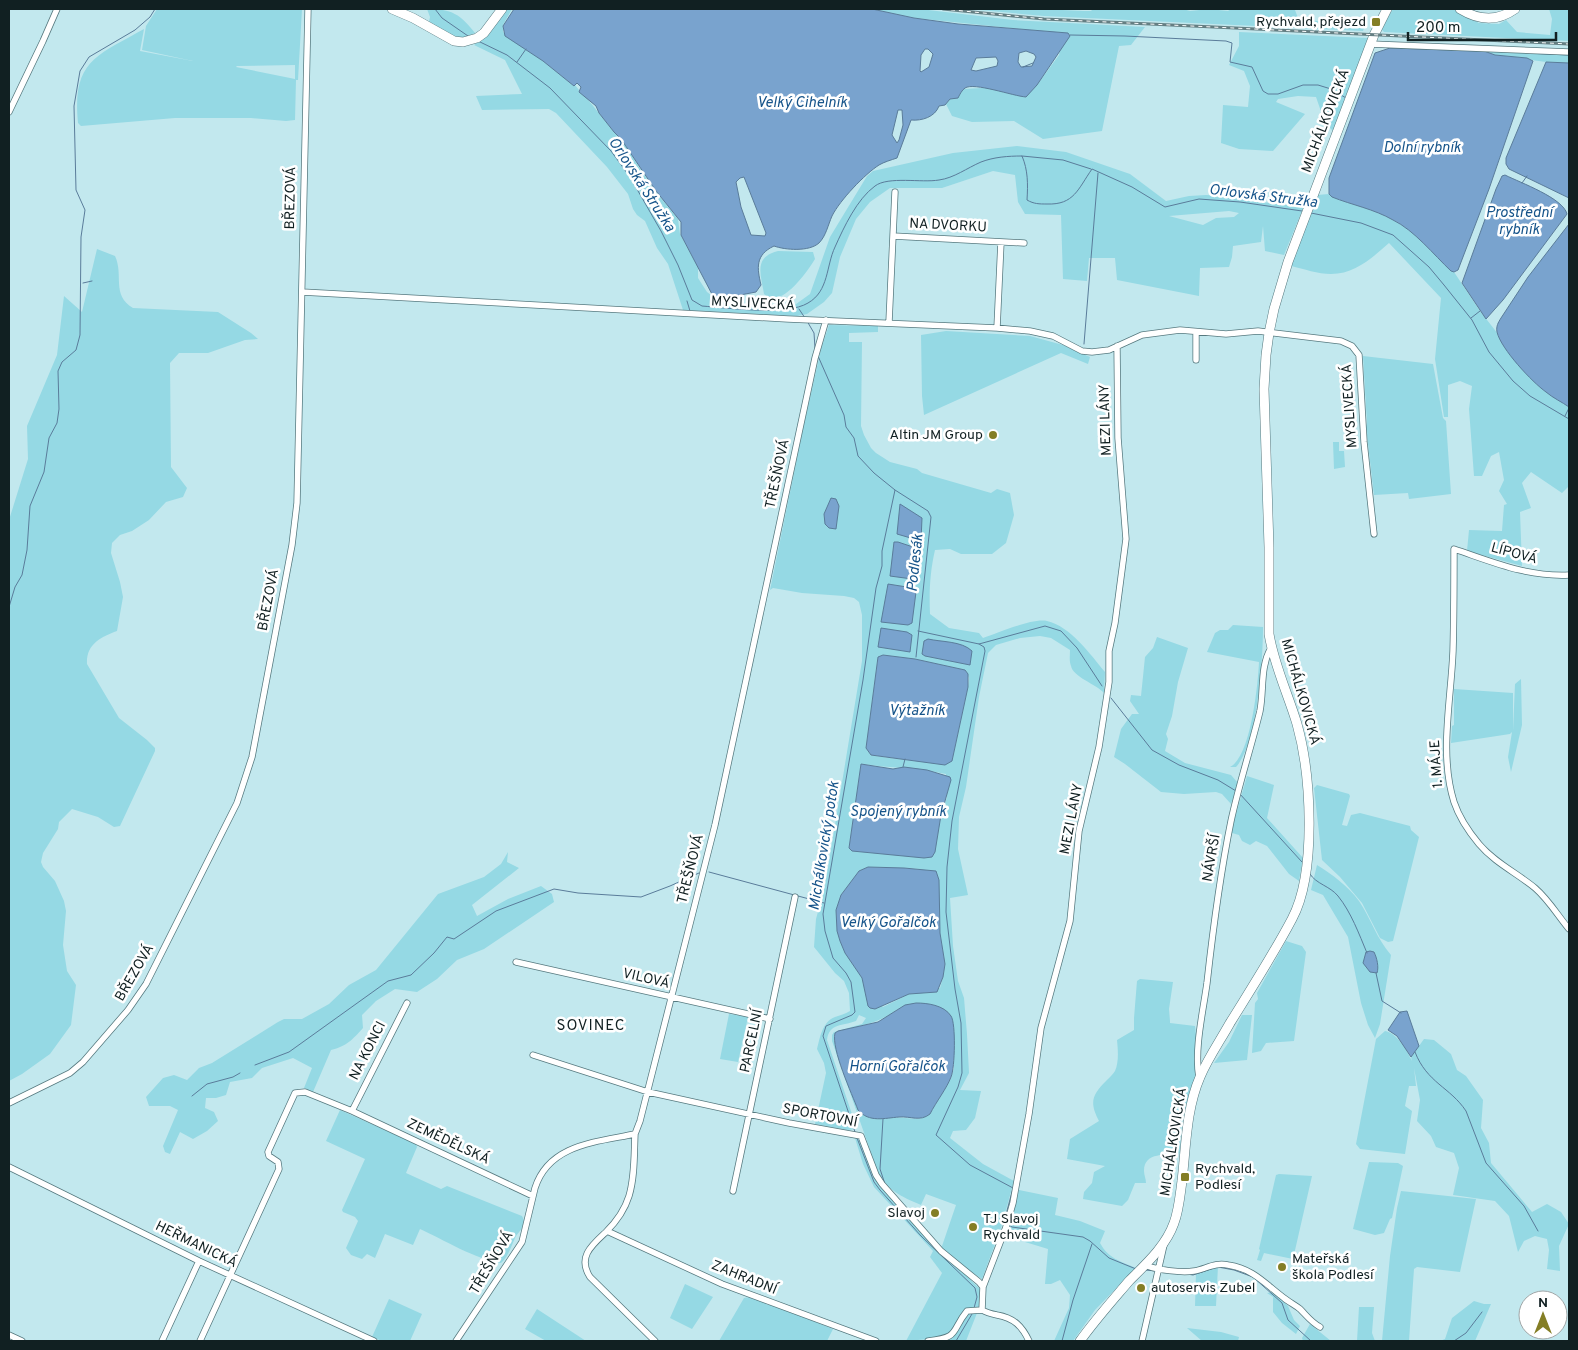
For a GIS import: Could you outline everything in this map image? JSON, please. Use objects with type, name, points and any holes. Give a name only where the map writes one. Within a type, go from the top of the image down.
[{"type":"street","points":[[9,112],[57,9]]},
{"type":"street","name":"BŘEZOVÁ","points":[[9,1104],[70,1073],[83,1062],[128,1010],[146,984],[237,803],[252,757],[292,545],[296,503],[308,9]]},
{"type":"street","points":[[392,9],[413,18],[454,41],[474,40],[484,33],[502,9]]},
{"type":"street","name":"MICHÁLKOVICKÁ","points":[[1080,1341],[1100,1314],[1164,1243],[1174,1225],[1178,1211],[1192,1101],[1199,1078],[1292,918],[1301,897],[1307,873],[1308,811],[1302,745],[1294,714],[1272,648],[1269,625],[1269,547],[1264,390],[1266,355],[1280,284],[1370,44],[1387,9]]},
{"type":"street","points":[[1460,9],[1474,16],[1489,19],[1502,16],[1515,9]]},
{"type":"street","points":[[1370,44],[1569,52]]},
{"type":"street","name":"NA DVORKU","points":[[888,322],[895,192]]},
{"type":"street","name":"NA DVORKU","points":[[893,236],[1024,243]]},
{"type":"street","name":"NA DVORKU","points":[[997,328],[1001,242]]},
{"type":"street","name":"MYSLIVECKÁ","points":[[302,292],[798,320],[888,322],[997,328],[1030,331],[1053,336],[1082,350],[1092,352],[1109,350],[1142,335],[1180,330],[1226,334],[1258,331],[1341,341],[1352,346],[1359,355],[1364,442],[1374,534]]},
{"type":"street","name":"TŘEŠŇOVÁ","points":[[456,1341],[522,1242],[538,1179],[552,1161],[584,1143],[635,1134],[648,1092],[715,825],[815,358],[826,320]]},
{"type":"street","points":[[1196,332],[1196,360]]},
{"type":"street","name":"MEZI LÁNY","points":[[983,1287],[1013,1203],[1029,1114],[1041,1028],[1070,921],[1079,830],[1099,747],[1109,682],[1109,651],[1115,623],[1126,539],[1118,438],[1117,346]]},
{"type":"street","name":"LÍPOVÁ","points":[[1454,549],[1515,570],[1549,576],[1569,575]]},
{"type":"street","name":"1. MÁJE","points":[[1454,549],[1453,652],[1447,764],[1449,785],[1454,804],[1465,825],[1479,845],[1492,858],[1544,896],[1569,929]]},
{"type":"street","name":"NÁVRŠÍ","points":[[1199,1078],[1199,1049],[1203,1011],[1225,852],[1262,702],[1267,654],[1272,648]]},
{"type":"street","name":"PARCELNÍ","points":[[733,1191],[795,897]]},
{"type":"street","name":"VILOVÁ","points":[[516,962],[770,1019]]},
{"type":"street","name":"NA KONCI","points":[[352,1111],[407,1003]]},
{"type":"street","name":"SPORTOVNÍ","points":[[533,1055],[648,1092],[861,1136],[876,1175],[882,1184],[941,1251],[983,1287]]},
{"type":"street","name":"ZEMĚDĚLSKÁ","points":[[230,1275],[278,1169],[278,1162],[269,1156],[268,1152],[295,1093],[300,1091],[352,1111],[533,1196]]},
{"type":"street","points":[[635,1134],[629,1196],[621,1212],[607,1231],[595,1241],[584,1261],[587,1273],[604,1292],[656,1341]]},
{"type":"street","name":"HEŘMANICKÁ","points":[[9,1167],[199,1261],[374,1341]]},
{"type":"street","name":"ZAHRADNÍ","points":[[607,1231],[722,1284],[876,1341]]},
{"type":"street","points":[[1142,1341],[1164,1243]]},
{"type":"street","points":[[162,1341],[199,1261]]},
{"type":"street","points":[[1145,1264],[1175,1271],[1195,1271],[1216,1264],[1227,1264],[1242,1268],[1256,1274],[1283,1297],[1300,1308],[1312,1322],[1320,1327]]},
{"type":"street","points":[[200,1341],[230,1275]]},
{"type":"street","points":[[978,1310],[983,1287]]},
{"type":"street","points":[[928,1341],[942,1340],[954,1334],[965,1314],[978,1310],[1014,1320],[1024,1331],[1029,1341]]},
{"type":"street","points":[[9,1335],[22,1341]]},
{"type":"shaded area","points":[[157,9],[302,9],[298,80],[296,80],[295,120],[175,118],[81,126],[78,123],[77,102],[79,86],[84,73],[100,54],[113,46],[144,29],[140,51],[193,61],[142,50],[146,26]],"holes":[[[295,65],[295,79],[236,67]]]},
{"type":"shaded area","points":[[427,9],[443,10],[455,14],[465,21],[475,33],[462,38],[453,37],[429,22],[430,17]]},
{"type":"shaded area","points":[[507,9],[512,9],[503,25],[503,32],[575,85],[621,139],[652,187],[678,219],[680,234],[698,267],[698,278],[707,292],[719,301],[753,308],[792,307],[810,294],[830,237],[867,176],[873,171],[953,153],[1017,146],[1066,152],[1130,174],[1166,201],[1189,196],[1206,195],[1304,206],[1284,255],[1265,251],[1263,226],[1261,242],[1233,246],[1229,267],[1200,268],[1199,296],[1117,280],[1115,258],[1089,258],[1087,281],[1063,279],[1061,215],[1025,214],[1018,202],[1015,175],[993,171],[942,188],[890,188],[870,202],[856,219],[840,257],[832,293],[824,302],[807,314],[797,316],[683,310],[668,264],[657,248],[645,221],[633,209],[628,194],[607,167],[556,113],[549,109],[482,110],[476,96],[522,94],[505,60],[474,45],[489,34]],"holes":[[[1229,211],[1239,213],[1234,217],[1216,218],[1203,225],[1169,216]]]},
{"type":"shaded area","points":[[872,9],[920,9],[1013,20],[1145,27],[1131,45],[1119,46],[1102,131],[1043,139],[1014,121],[972,122],[952,116],[946,104],[950,99],[958,97],[963,89],[1037,85],[1059,55],[1070,34],[914,18]]},
{"type":"shaded area","points":[[969,9],[1091,11],[1093,9],[1183,9],[1190,11],[1209,9],[1228,11],[1231,9],[1289,9],[1295,10],[1298,18],[1348,26],[1365,25],[1363,31],[1044,16]]},
{"type":"shaded area","points":[[1393,9],[1453,9],[1479,23],[1499,24],[1506,20],[1517,32],[1550,35],[1552,19],[1549,9],[1569,9],[1569,41],[1384,32],[1382,30],[1383,26]]},
{"type":"shaded area","points":[[1239,32],[1368,38],[1333,131],[1325,123],[1316,97],[1298,96],[1278,99],[1276,102],[1305,114],[1273,151],[1239,149],[1221,143],[1223,105],[1248,107],[1250,86],[1244,71],[1229,65],[1239,46]]},
{"type":"shaded area","points":[[1484,51],[1569,55],[1569,63],[1495,55]]},
{"type":"shaded area","points":[[1329,194],[1332,197],[1386,216],[1401,224],[1416,236],[1454,272],[1498,334],[1503,345],[1524,371],[1545,391],[1569,407],[1569,486],[1562,493],[1531,472],[1522,483],[1531,508],[1520,512],[1522,566],[1467,551],[1469,530],[1502,531],[1504,505],[1507,504],[1499,491],[1504,480],[1499,452],[1491,456],[1482,476],[1474,476],[1469,409],[1472,386],[1460,381],[1448,385],[1448,417],[1444,417],[1435,359],[1441,298],[1389,243],[1363,264],[1340,273],[1321,273],[1291,266],[1317,195]]},
{"type":"shaded area","points":[[97,249],[115,256],[119,270],[119,284],[122,297],[133,308],[218,312],[258,339],[245,340],[208,353],[179,353],[170,363],[171,467],[187,488],[183,497],[166,502],[149,520],[132,531],[120,535],[112,543],[111,553],[123,597],[117,631],[96,642],[87,657],[87,664],[119,718],[147,740],[155,748],[155,751],[120,826],[114,827],[98,817],[72,809],[59,822],[58,829],[43,853],[41,862],[55,881],[64,901],[66,911],[63,945],[67,971],[76,985],[71,1025],[50,1054],[9,1081],[9,520],[28,459],[27,426],[57,355],[64,296],[82,312]]},
{"type":"shaded area","points":[[778,251],[813,252],[815,259],[800,280],[785,294],[770,298],[764,294],[760,268],[765,258]]},
{"type":"shaded area","points":[[829,325],[878,326],[878,332],[849,333],[849,342],[862,342],[861,426],[871,448],[890,462],[917,469],[922,473],[991,493],[997,489],[1010,493],[1014,515],[1006,543],[992,554],[961,554],[950,549],[935,550],[930,582],[930,614],[949,628],[979,633],[983,638],[1024,624],[1047,621],[1056,624],[1072,635],[1105,672],[1104,693],[1076,674],[1070,662],[1070,650],[1051,638],[1040,636],[1020,638],[996,645],[988,653],[979,697],[966,787],[959,817],[958,849],[968,895],[950,898],[953,946],[958,981],[964,998],[967,1034],[969,1073],[960,1090],[981,1091],[975,1118],[966,1130],[953,1131],[950,1138],[983,1164],[1014,1181],[1001,1228],[982,1279],[941,1249],[956,1205],[926,1194],[921,1205],[914,1202],[890,1188],[877,1170],[832,1041],[834,1032],[862,1024],[866,1018],[859,1015],[856,1021],[837,1026],[828,1035],[827,1040],[857,1129],[847,1130],[815,1124],[826,1073],[824,1063],[817,1049],[821,1035],[824,1026],[831,1019],[850,1011],[849,993],[844,981],[814,947],[816,919],[825,886],[862,661],[862,615],[859,602],[854,598],[773,588],[770,590],[821,349]],"holes":[[[883,655],[915,659],[965,670],[969,678],[968,687],[952,761],[921,761],[882,757],[871,755],[866,748],[878,657]],[[861,764],[925,770],[946,774],[947,797],[937,833],[868,852],[852,851],[849,848]],[[868,867],[921,869],[938,898],[940,933],[945,964],[940,988],[909,994],[883,1007],[865,988],[862,978],[845,953],[837,931],[836,920],[836,910],[841,895],[859,871]],[[898,1009],[954,1038],[954,1068],[951,1078],[930,1114],[919,1119],[863,1115],[858,1110],[836,1050],[835,1033],[870,1023]]]},
{"type":"shaded area","points":[[946,331],[1030,336],[1063,345],[1090,357],[1088,364],[1061,353],[924,415],[921,335]]},
{"type":"shaded area","points":[[1363,356],[1433,364],[1443,418],[1446,421],[1451,494],[1409,499],[1408,493],[1374,495],[1366,427]]},
{"type":"shaded area","points":[[1333,442],[1339,442],[1339,451],[1344,451],[1345,467],[1334,469]]},
{"type":"shaded area","points":[[1233,625],[1263,627],[1263,641],[1258,700],[1250,740],[1236,767],[1230,767],[1237,761],[1248,735],[1255,702],[1259,662],[1207,652],[1215,633],[1220,630],[1228,630]]},
{"type":"shaded area","points":[[1157,637],[1188,648],[1166,734],[1168,739],[1165,751],[1185,763],[1231,775],[1238,783],[1231,804],[1222,794],[1216,792],[1184,794],[1161,792],[1114,757],[1121,729],[1132,714],[1139,714],[1130,701],[1131,695],[1141,696],[1145,657],[1153,648]]},
{"type":"shaded area","points":[[1521,679],[1522,725],[1511,772],[1508,757],[1512,732],[1510,734],[1451,743],[1452,726],[1454,725],[1454,689],[1513,693],[1513,731],[1515,684]]},
{"type":"shaded area","points":[[1247,776],[1274,785],[1267,818],[1303,858],[1299,881],[1289,874],[1267,846],[1256,841],[1250,845],[1242,841],[1239,835],[1232,833]]},
{"type":"shaded area","points":[[1317,785],[1349,794],[1342,825],[1347,826],[1351,815],[1360,813],[1410,826],[1411,830],[1419,837],[1393,941],[1388,942],[1380,938],[1362,903],[1340,877],[1322,860],[1314,788]]},
{"type":"shaded area","points":[[508,852],[507,862],[519,868],[472,905],[477,916],[508,899],[541,886],[552,894],[554,902],[484,949],[457,960],[437,979],[417,992],[395,989],[376,1001],[362,1015],[363,1028],[345,1044],[331,1050],[313,1092],[304,1088],[312,1068],[293,1058],[262,1068],[252,1078],[230,1082],[226,1095],[206,1098],[205,1108],[214,1112],[218,1121],[207,1131],[193,1139],[180,1132],[170,1154],[165,1152],[163,1146],[178,1110],[170,1106],[149,1106],[146,1097],[163,1078],[174,1075],[187,1080],[199,1068],[212,1063],[278,1022],[284,1019],[302,1019],[329,1004],[349,985],[376,970],[438,894],[484,877],[501,864]]},
{"type":"shaded area","points":[[1317,865],[1340,881],[1355,896],[1391,955],[1380,1024],[1375,1038],[1368,1025],[1361,1003],[1348,937],[1323,895],[1311,890]]},
{"type":"shaded area","points":[[1286,941],[1302,946],[1306,952],[1294,1041],[1266,1043],[1261,1051],[1252,1053],[1257,993]]},
{"type":"shaded area","points":[[1140,979],[1173,982],[1169,1009],[1170,1023],[1195,1026],[1197,1070],[1185,1110],[1182,1103],[1180,1153],[1152,1157],[1148,1160],[1144,1171],[1146,1183],[1135,1183],[1128,1200],[1122,1206],[1083,1199],[1084,1192],[1092,1183],[1094,1172],[1105,1166],[1067,1159],[1070,1139],[1099,1121],[1093,1104],[1095,1095],[1115,1071],[1118,1060],[1117,1040],[1134,1030],[1137,981]]},
{"type":"shaded area","points":[[729,1014],[748,1017],[738,1062],[720,1059]]},
{"type":"shaded area","points":[[1242,1015],[1252,1015],[1247,1060],[1214,1063],[1229,1042]]},
{"type":"shaded area","points":[[1385,1031],[1397,1038],[1412,1061],[1411,1057],[1424,1039],[1434,1040],[1451,1054],[1457,1070],[1466,1076],[1483,1100],[1481,1128],[1489,1143],[1491,1163],[1532,1212],[1547,1204],[1561,1212],[1569,1224],[1559,1246],[1560,1271],[1547,1269],[1549,1250],[1547,1239],[1535,1236],[1524,1241],[1518,1252],[1509,1216],[1495,1201],[1453,1195],[1459,1168],[1454,1153],[1436,1147],[1431,1136],[1417,1121],[1420,1100],[1414,1068],[1416,1086],[1409,1086],[1405,1106],[1412,1111],[1405,1154],[1360,1149],[1356,1144],[1376,1039]]},
{"type":"shaded area","points":[[340,1110],[416,1144],[417,1147],[406,1173],[441,1189],[447,1186],[522,1216],[524,1220],[522,1228],[503,1261],[501,1263],[481,1258],[420,1229],[413,1245],[385,1234],[375,1258],[367,1254],[362,1259],[351,1255],[346,1248],[358,1221],[355,1217],[342,1210],[365,1159],[326,1141]]},
{"type":"shaded area","points":[[855,1138],[861,1140],[879,1185],[928,1239],[980,1289],[980,1307],[968,1309],[953,1331],[941,1338],[906,1341],[942,1273],[930,1257],[933,1251],[874,1187],[863,1164]]},
{"type":"shaded area","points":[[1369,1162],[1398,1163],[1403,1166],[1392,1218],[1384,1233],[1375,1235],[1353,1229]]},
{"type":"shaded area","points":[[1276,1175],[1312,1176],[1293,1259],[1264,1253],[1261,1261],[1257,1260],[1259,1249]]},
{"type":"shaded area","points":[[1019,1190],[1058,1198],[1055,1215],[1080,1221],[1105,1231],[1100,1243],[1107,1253],[1115,1259],[1136,1268],[1095,1310],[1073,1341],[1054,1341],[1069,1308],[1070,1295],[1060,1280],[1051,1284],[1045,1284],[1048,1249],[1007,1235]]},
{"type":"shaded area","points":[[1401,1191],[1476,1199],[1460,1272],[1417,1267],[1414,1269],[1409,1341],[1382,1341],[1390,1256]]},
{"type":"shaded area","points":[[1218,1266],[1216,1306],[1195,1306],[1196,1273]]},
{"type":"shaded area","points":[[685,1284],[713,1297],[692,1329],[670,1318]]},
{"type":"shaded area","points":[[1274,1292],[1288,1306],[1294,1320],[1300,1326],[1296,1334],[1282,1323],[1273,1312],[1273,1297],[1267,1293]]},
{"type":"shaded area","points":[[750,1297],[833,1329],[827,1341],[719,1341],[744,1298]]},
{"type":"shaded area","points":[[389,1299],[422,1314],[410,1341],[382,1341],[372,1337]]},
{"type":"shaded area","points":[[1474,1301],[1491,1304],[1475,1341],[1440,1341],[1445,1339],[1452,1318]]},
{"type":"shaded area","points":[[1359,1307],[1374,1307],[1372,1333],[1375,1341],[1357,1341]]},
{"type":"shaded area","points":[[537,1309],[586,1341],[546,1341],[525,1329]]},
{"type":"shaded area","points":[[975,1311],[977,1313],[966,1341],[937,1341],[948,1338],[967,1314]]},
{"type":"shaded area","points":[[1310,1324],[1331,1341],[1303,1341],[1302,1338]]},
{"type":"shaded area","points":[[1187,1328],[1221,1332],[1239,1337],[1238,1341],[1202,1341]]},
{"type":"water","name":"Velký Cihelník","points":[[514,9],[872,9],[914,18],[958,24],[1068,33],[1070,36],[1037,85],[1026,97],[985,88],[965,88],[958,98],[950,99],[945,105],[939,106],[931,116],[919,120],[911,120],[897,158],[879,165],[853,188],[832,216],[825,234],[819,243],[803,249],[774,246],[760,258],[758,268],[761,285],[756,292],[719,299],[714,298],[681,235],[681,222],[656,191],[621,139],[599,113],[596,106],[579,92],[581,87],[577,83],[574,86],[543,61],[505,36],[503,26]],"holes":[[[925,49],[928,49],[933,54],[929,67],[921,72],[921,55]],[[1026,51],[1034,54],[1036,57],[1032,66],[1021,67],[1018,62],[1019,53]],[[996,57],[998,61],[997,66],[976,71],[971,70],[976,58]],[[898,110],[902,110],[903,125],[897,143],[892,135]],[[744,177],[766,233],[765,236],[751,235],[741,207],[736,182]]]},
{"type":"water","name":"Dolní rybník","points":[[1390,48],[1484,51],[1495,55],[1527,58],[1533,61],[1489,189],[1458,270],[1454,272],[1401,224],[1386,216],[1332,197],[1329,194],[1329,178],[1375,53]]},
{"type":"water","points":[[1546,62],[1569,63],[1569,198],[1509,169],[1506,164],[1506,158]]},
{"type":"water","name":"Prostřední rybník","points":[[1505,175],[1558,202],[1567,214],[1503,300],[1486,319],[1462,283],[1496,189],[1502,176]]},
{"type":"water","points":[[1569,224],[1569,407],[1549,394],[1525,373],[1504,347],[1497,330],[1500,320],[1528,277]]},
{"type":"water","points":[[831,498],[836,499],[839,506],[836,529],[829,528],[825,524],[824,514]]},
{"type":"water","points":[[900,504],[922,518],[921,541],[897,534]]},
{"type":"water","points":[[894,542],[919,549],[917,576],[912,579],[890,576]]},
{"type":"water","points":[[888,584],[913,588],[916,592],[912,623],[908,625],[881,622]]},
{"type":"water","points":[[881,628],[907,632],[912,635],[910,652],[878,647]]},
{"type":"water","points":[[928,639],[963,645],[968,648],[972,651],[970,665],[925,656],[922,654],[924,641]]},
{"type":"water","name":"Výtažník","points":[[883,655],[915,659],[965,670],[968,674],[968,687],[952,761],[945,765],[871,755],[866,748],[878,657]]},
{"type":"water","name":"Spojený rybník","points":[[861,764],[893,769],[904,767],[927,770],[950,777],[951,780],[941,815],[935,852],[932,857],[924,858],[852,851],[849,848]]},
{"type":"water","name":"Velký Gořalčok","points":[[868,867],[936,871],[939,880],[940,933],[945,964],[943,977],[937,992],[909,994],[875,1009],[868,1006],[862,978],[845,953],[840,941],[837,931],[836,910],[841,895],[859,871]]},
{"type":"water","points":[[1366,952],[1374,952],[1376,957],[1377,973],[1370,972],[1363,963]]},
{"type":"water","name":"Horní Gořalčok","points":[[916,1003],[940,1007],[948,1012],[953,1020],[953,1065],[949,1081],[930,1114],[923,1118],[877,1119],[867,1117],[858,1110],[847,1083],[836,1050],[835,1033],[878,1022],[905,1005]]},
{"type":"water","points":[[1407,1011],[1419,1046],[1411,1057],[1397,1036],[1388,1030],[1400,1012]]},
{"type":"waterway","points":[[9,607],[15,587],[22,575],[27,550],[30,506],[44,472],[49,438],[57,423],[59,409],[58,371],[62,362],[76,350],[80,335],[81,237],[85,210],[76,190],[74,106],[80,71],[89,57],[135,30],[150,17],[155,9]]},
{"type":"waterway","name":"Orlovská Stružka","points":[[435,9],[442,18],[468,36]]},
{"type":"waterway","points":[[1070,35],[1226,41],[1232,43],[1230,62],[1252,67],[1263,91],[1268,94],[1278,94],[1303,85],[1318,85],[1331,89],[1346,98]]},
{"type":"waterway","name":"Orlovská Stružka","points":[[478,41],[507,55],[550,88],[611,151],[630,177],[661,231],[678,265],[692,300],[702,306],[772,310],[798,307],[808,303],[820,292],[826,278],[832,254],[852,214],[862,198],[875,186],[888,181],[932,181],[945,179],[981,162],[996,158],[1022,156],[1027,177],[1027,200],[1037,203],[1056,204],[1069,199],[1079,189],[1092,169],[1132,187],[1165,207],[1199,199],[1240,202],[1302,211]]},
{"type":"waterway","points":[[517,62],[526,49]]},
{"type":"waterway","points":[[1526,53],[1569,55]]},
{"type":"waterway","points":[[1023,67],[1033,63]]},
{"type":"waterway","points":[[1022,156],[1063,160],[1091,169]]},
{"type":"waterway","points":[[1084,344],[1098,173]]},
{"type":"waterway","points":[[1522,183],[1527,176]]},
{"type":"waterway","name":"Orlovská Stružka","points":[[1311,213],[1361,223],[1393,235],[1429,267],[1444,285],[1472,320],[1489,352],[1513,381],[1530,396],[1569,419]]},
{"type":"waterway","points":[[83,283],[92,281]]},
{"type":"waterway","name":"Michálkovický potok","points":[[687,301],[690,311]]},
{"type":"waterway","name":"Michálkovický potok","points":[[799,309],[805,318]]},
{"type":"waterway","points":[[1471,318],[1480,311]]},
{"type":"waterway","name":"Michálkovický potok","points":[[807,321],[814,333],[815,348]]},
{"type":"waterway","name":"Michálkovický potok","points":[[818,356],[844,415],[846,427],[854,438],[858,456],[874,473],[895,490],[882,551],[882,566],[876,588],[863,680],[823,914],[825,931],[833,958],[851,982],[855,1012],[826,1026],[823,1036],[855,1132]]},
{"type":"waterway","points":[[1565,416],[1569,408]]},
{"type":"waterway","name":"Podlesák","points":[[895,490],[928,511],[931,517],[916,657]]},
{"type":"waterway","points":[[918,631],[979,644],[1045,626],[1061,631],[1077,648],[1102,686]]},
{"type":"waterway","points":[[979,644],[984,647],[985,651],[952,821],[947,867],[946,912],[961,1023],[962,1073],[958,1087],[936,1135],[970,1165],[1013,1188],[1005,1223]]},
{"type":"waterway","points":[[1111,698],[1152,750],[1179,765],[1218,780],[1236,791]]},
{"type":"waterway","name":"Podlesák","points":[[903,767],[905,759]]},
{"type":"waterway","points":[[1239,793],[1302,862]]},
{"type":"waterway","points":[[709,872],[824,903]]},
{"type":"waterway","points":[[255,1065],[289,1052],[388,981],[411,975],[434,953],[447,937],[454,939],[496,911],[554,889],[578,893],[641,897],[699,873]]},
{"type":"waterway","points":[[1310,874],[1335,893],[1343,902],[1367,953]]},
{"type":"waterway","points":[[1376,973],[1382,1001],[1401,1013]]},
{"type":"waterway","points":[[1415,1052],[1432,1078],[1453,1096],[1466,1111],[1486,1163],[1524,1206],[1538,1231]]},
{"type":"waterway","points":[[192,1096],[207,1084],[233,1077],[240,1073]]},
{"type":"waterway","name":"Podlesák","points":[[883,1119],[880,1169],[885,1184]]},
{"type":"waterway","name":"Michálkovický potok","points":[[857,1138],[874,1182],[880,1190],[921,1236],[975,1288],[977,1297],[974,1308]]},
{"type":"waterway","points":[[1009,1225],[1083,1237],[1109,1258],[1136,1269]]},
{"type":"waterway","points":[[1062,1341],[1073,1300],[1092,1244]]},
{"type":"waterway","points":[[1218,1267],[1234,1270],[1253,1277],[1282,1303],[1288,1320],[1311,1341]]},
{"type":"waterway","points":[[1187,1274],[1193,1275],[1214,1268]]},
{"type":"waterway","points":[[1145,1270],[1156,1271]]},
{"type":"waterway","points":[[1454,1341],[1466,1333],[1482,1312]]},
{"type":"waterway","name":"Michálkovický potok","points":[[956,1341],[972,1314]]},
{"type":"railway","points":[[943,9],[1044,19],[1569,44]]},
{"type":"place","name":"Rychvald, přejezd","points":[[1376,22]]},
{"type":"place","name":"Altin JM Group","points":[[993,435]]},
{"type":"place","name":"Rychvald, Podlesí","points":[[1185,1177]]},
{"type":"place","name":"Slavoj","points":[[935,1213]]},
{"type":"place","name":"TJ Slavoj Rychvald","points":[[973,1227]]},
{"type":"place","name":"Mateřská škola Podlesí","points":[[1282,1267]]},
{"type":"place","name":"autoservis Zubel","points":[[1141,1288]]},
{"type":"district","name":"SOVINEC","points":[[591,1026]]}]
